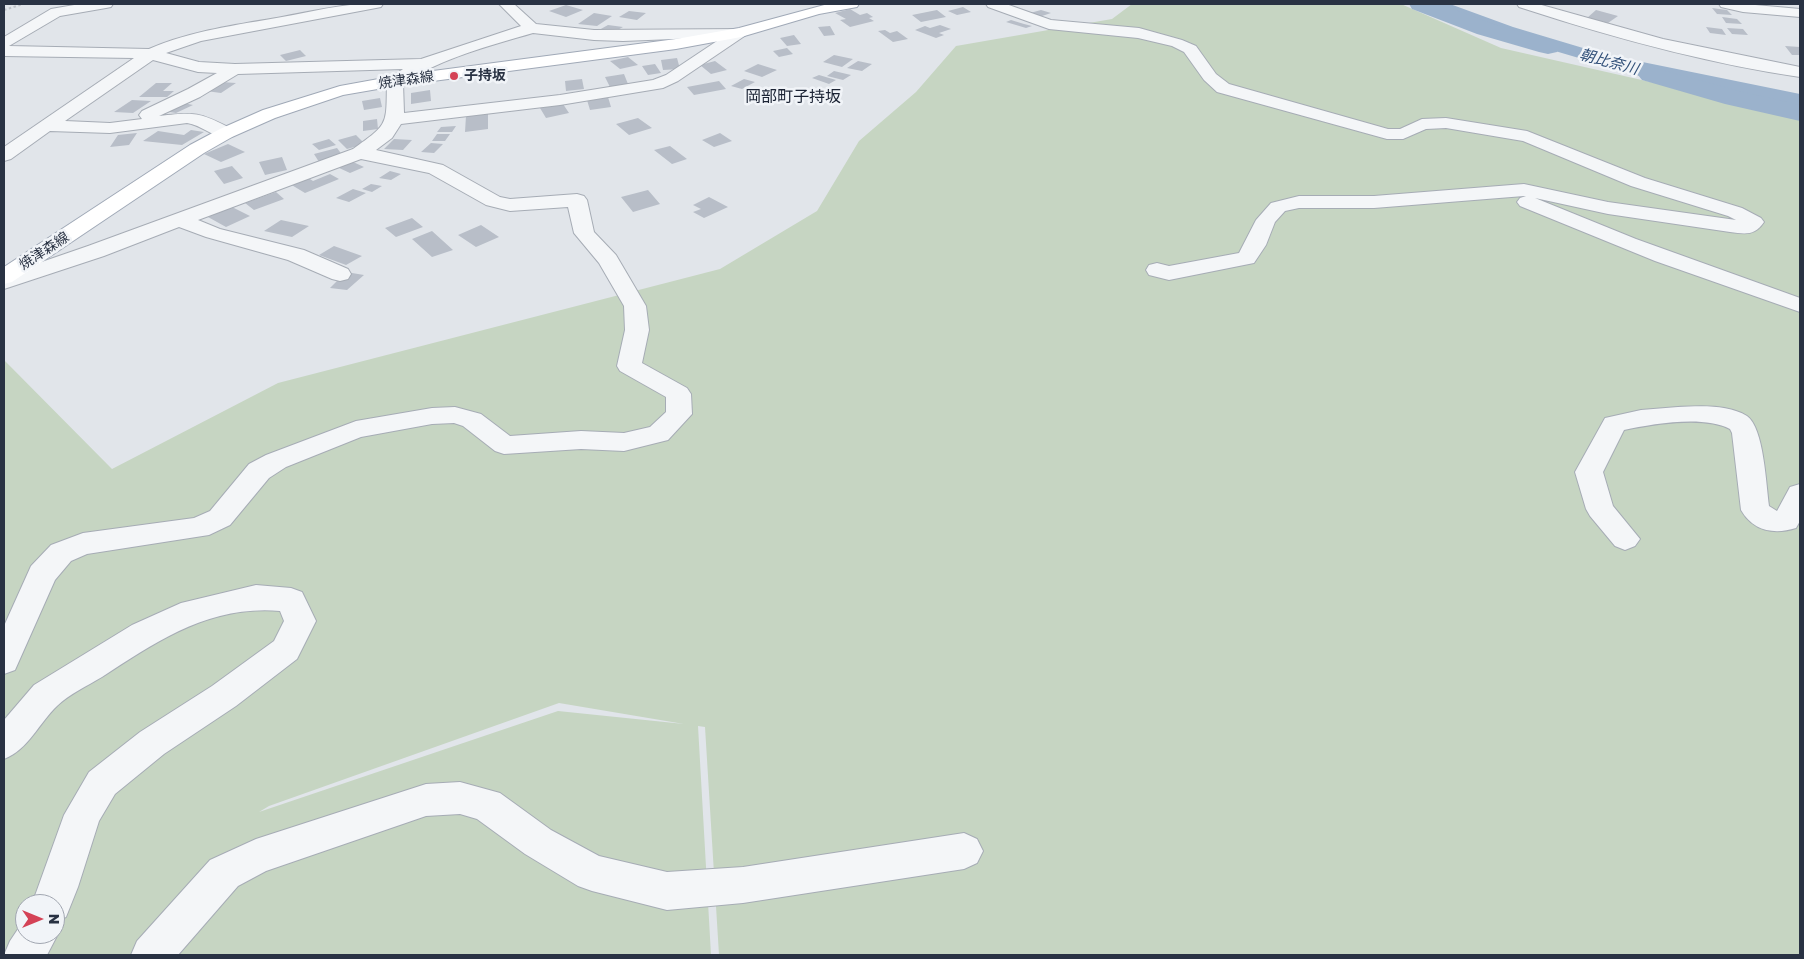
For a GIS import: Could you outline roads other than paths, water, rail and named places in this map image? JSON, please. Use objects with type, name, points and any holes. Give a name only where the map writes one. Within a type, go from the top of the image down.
[{"type":"main road","name":"焼津森線","points":[[4,277],[197,150],[226,133],[269,114],[308,100],[340,91],[395,81],[650,48],[741,32],[848,4]]},
{"type":"street","points":[[4,44],[56,12],[106,4]]},
{"type":"street","points":[[4,154],[151,54],[170,45],[199,37],[376,4]]},
{"type":"street","points":[[506,4],[532,28]]},
{"type":"street","points":[[993,4],[1049,24],[1139,33],[1177,44],[1190,49],[1210,77],[1223,88],[1387,134],[1403,134],[1422,124],[1446,123],[1527,136],[1638,182],[1735,212],[1754,222],[1748,228],[1730,226],[1608,208],[1524,190],[1374,202],[1299,202],[1278,207],[1266,220],[1255,245],[1246,258],[1169,273],[1157,270]]},
{"type":"street","points":[[1524,4],[1631,38],[1800,72]]},
{"type":"street","points":[[1726,4],[1743,8],[1777,7],[1800,13]]},
{"type":"street","points":[[4,282],[96,251],[360,154],[386,134],[395,119],[395,81],[423,64],[445,55],[532,28],[594,35],[623,36],[741,32]]},
{"type":"street","points":[[395,119],[543,103],[657,84],[672,78],[741,32]]},
{"type":"street","points":[[4,51],[151,54],[198,67],[235,69],[423,64]]},
{"type":"street","points":[[132,125],[235,69]]},
{"type":"street","points":[[45,126],[110,128],[187,118],[200,119],[226,133]]},
{"type":"street","points":[[4,660],[42,574],[61,553],[83,544],[199,528],[220,518],[259,471],[276,461],[356,429],[432,416],[455,415],[472,420],[504,445],[581,440],[624,442],[659,434],[679,414],[678,394],[629,366],[637,330],[635,306],[608,260],[584,233],[577,200],[510,205],[493,202],[436,170],[409,162],[360,154]]},
{"type":"street","points":[[1505,193],[1572,222],[1800,305]]},
{"type":"street","points":[[178,220],[213,233],[296,255],[340,274]]},
{"type":"street","points":[[1625,539],[1600,509],[1589,472],[1614,424],[1632,418],[1692,414],[1719,416],[1739,422],[1745,433],[1755,510],[1769,521],[1786,521],[1800,494]]},
{"type":"street","points":[[4,744],[46,695],[143,634],[192,611],[256,597],[291,600],[300,621],[286,650],[224,696],[152,743],[102,783],[82,815],[56,894]]},
{"type":"street","points":[[151,955],[224,873],[256,857],[426,800],[460,798],[487,805],[538,842],[592,873],[667,891],[743,885],[964,851]]},
{"type":"street","points":[[24,955],[31,944]]},
{"type":"water","points":[[1420,4],[1450,4],[1513,27],[1603,54],[1800,94],[1800,106],[1667,84],[1511,38]]},
{"type":"waterway","name":"朝比奈川","points":[[1420,4],[1485,29],[1548,47]]},
{"type":"waterway","name":"朝比奈川","points":[[1651,75],[1734,98],[1800,113]]},
{"type":"place","name":"子持坂","points":[[454,76]]},
{"type":"district","name":"岡部町子持坂","points":[[793,97]]}]
